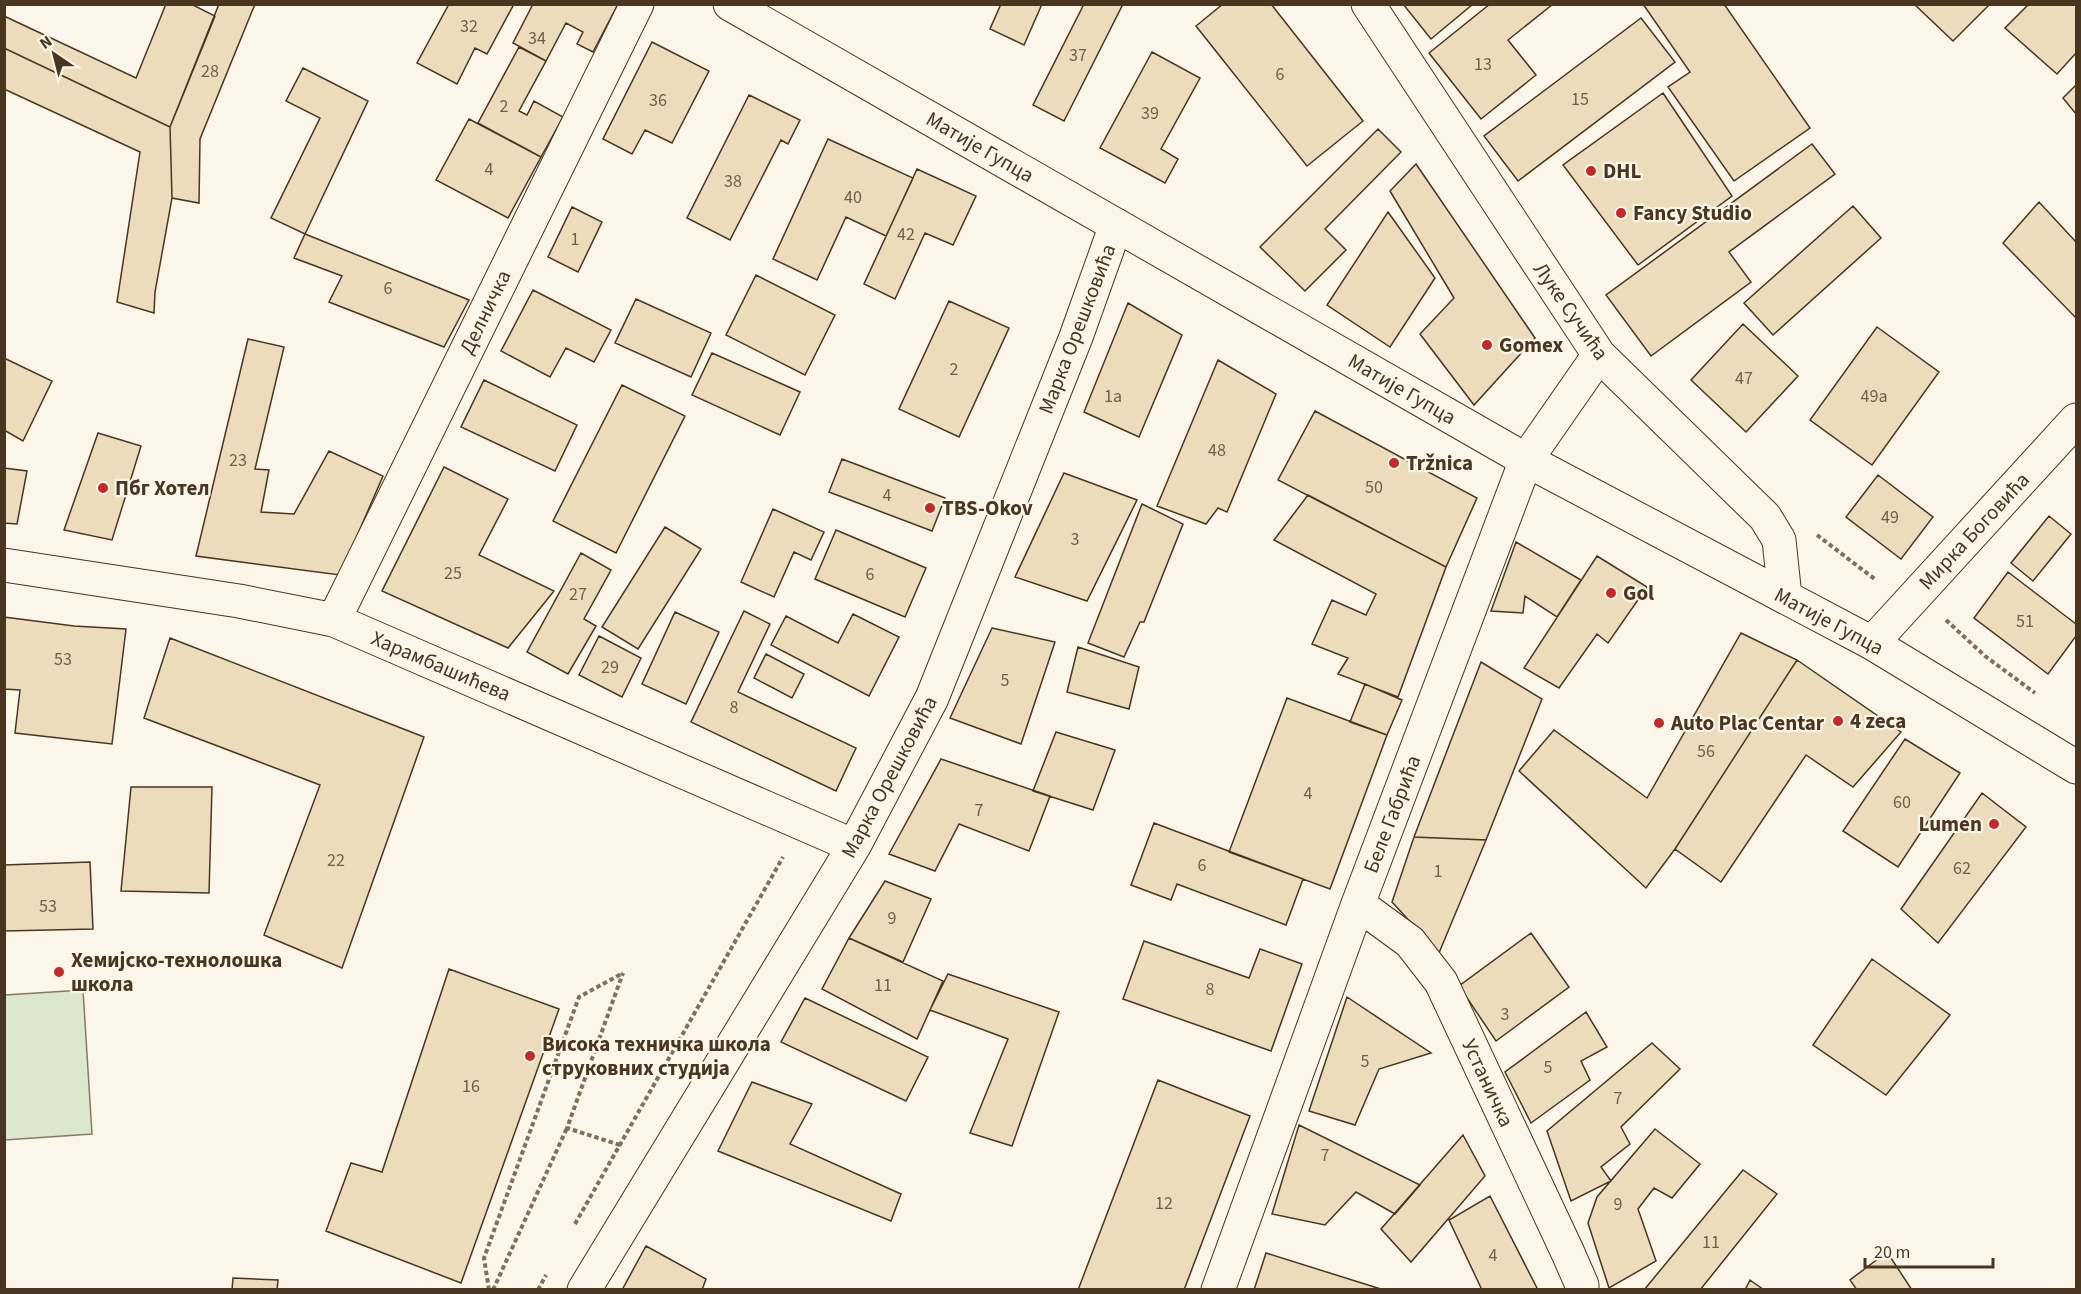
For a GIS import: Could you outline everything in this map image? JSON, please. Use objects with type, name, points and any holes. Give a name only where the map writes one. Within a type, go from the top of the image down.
[{"type":"street","name":"Делничка","points":[[334,620],[637,4]]},
{"type":"street","name":"Матије Гупца","points":[[730,4],[1526,460],[1872,643],[2076,767]]},
{"type":"street","name":"Луке Сучића","points":[[1368,4],[1599,355],[1765,517],[1779,540],[1785,597]]},
{"type":"street","name":"Марка Орешковића","points":[[584,1290],[854,846],[932,698],[1076,337],[1116,225]]},
{"type":"street","name":"Беле Габрића","points":[[1218,1290],[1358,904],[1526,460],[1599,355]]},
{"type":"street","name":"Мирка Боговића","points":[[1872,643],[2076,420]]},
{"type":"street","name":"Харамбашићева","points":[[4,565],[239,600],[334,620],[854,846]]},
{"type":"street","name":"Устаничка","points":[[1358,904],[1410,942],[1441,982],[1568,1253],[1582,1290]]},
{"type":"path","points":[[1813,532],[1874,579],[1917,594],[1985,656],[2040,697]]},
{"type":"path","points":[[573,1228],[803,823]]},
{"type":"path","points":[[623,973],[567,1128],[491,1290],[484,1258],[579,997],[623,973]]},
{"type":"path","points":[[567,1128],[620,1145]]},
{"type":"path","points":[[538,1290],[549,1270]]},
{"type":"green space","points":[[83,990],[92,1134],[5,1140],[5,995]]},
{"type":"building","points":[[166,4],[191,4],[215,16],[170,127],[4,48],[4,16],[136,78]]},
{"type":"building","points":[[219,4],[255,4],[200,139],[199,203],[172,198],[170,127]]},
{"type":"building","points":[[449,4],[514,4],[487,54],[475,48],[457,84],[417,63]]},
{"type":"building","points":[[533,4],[618,4],[593,52],[577,44],[583,32],[566,23],[546,61],[513,43]]},
{"type":"building","points":[[1001,4],[1042,4],[1024,45],[990,29]]},
{"type":"building","points":[[1084,4],[1123,4],[1064,121],[1033,105]]},
{"type":"building","points":[[1223,4],[1271,4],[1363,121],[1307,166],[1196,26]]},
{"type":"building","points":[[1403,4],[1473,4],[1431,39]]},
{"type":"building","points":[[1490,4],[1553,4],[1508,40],[1536,75],[1481,119],[1429,53]]},
{"type":"building","points":[[1643,4],[1724,4],[1810,128],[1734,181],[1668,87],[1690,72]]},
{"type":"building","points":[[1914,4],[1990,4],[1953,41]]},
{"type":"building","points":[[2029,4],[2076,4],[2076,53],[2057,74],[2005,28]]},
{"type":"building","points":[[1641,18],[1675,62],[1518,181],[1484,136]]},
{"type":"building","points":[[652,42],[709,71],[672,143],[645,130],[632,154],[603,139]]},
{"type":"building","points":[[519,47],[546,61],[519,111],[527,115],[534,101],[563,117],[541,157],[478,123]]},
{"type":"building","points":[[4,48],[170,127],[172,198],[155,292],[154,313],[117,302],[140,152],[4,89]]},
{"type":"building","points":[[1152,52],[1200,78],[1161,149],[1178,159],[1165,183],[1100,148]]},
{"type":"building","points":[[303,68],[368,101],[305,234],[271,218],[320,118],[286,101]]},
{"type":"building","points":[[2076,85],[2076,114],[2063,98]]},
{"type":"building","points":[[1663,93],[1732,196],[1638,265],[1563,165]]},
{"type":"building","points":[[749,95],[800,120],[788,144],[781,140],[730,240],[687,218]]},
{"type":"building","points":[[469,119],[541,157],[508,218],[436,180]]},
{"type":"building","points":[[1378,129],[1401,152],[1325,229],[1346,250],[1305,291],[1260,247]]},
{"type":"building","points":[[828,139],[913,178],[886,236],[846,217],[817,280],[773,259]]},
{"type":"building","points":[[1812,144],[1835,174],[1729,252],[1751,282],[1651,356],[1606,295]]},
{"type":"building","points":[[1416,164],[1535,338],[1474,405],[1420,334],[1454,298],[1390,191]]},
{"type":"building","points":[[917,169],[976,196],[953,245],[925,233],[895,299],[864,284]]},
{"type":"building","points":[[2039,202],[2076,242],[2076,318],[2003,243]]},
{"type":"building","points":[[1853,206],[1881,238],[1773,335],[1744,303]]},
{"type":"building","points":[[572,207],[602,222],[578,272],[548,257]]},
{"type":"building","points":[[1388,212],[1435,278],[1390,347],[1327,305]]},
{"type":"building","points":[[305,234],[469,300],[444,347],[329,302],[342,276],[294,258]]},
{"type":"building","points":[[756,275],[835,315],[805,375],[726,335]]},
{"type":"building","points":[[533,290],[611,330],[594,362],[566,348],[550,377],[501,351]]},
{"type":"building","points":[[636,299],[711,333],[691,377],[615,343]]},
{"type":"building","points":[[949,301],[1009,328],[959,437],[899,409]]},
{"type":"building","points":[[1128,303],[1182,335],[1139,437],[1084,412]]},
{"type":"building","points":[[1743,324],[1798,376],[1746,432],[1691,380]]},
{"type":"building","points":[[1877,327],[1939,372],[1872,465],[1810,420]]},
{"type":"building","points":[[248,339],[284,347],[255,469],[269,470],[261,512],[294,514],[329,451],[383,476],[340,575],[196,556]]},
{"type":"building","points":[[712,353],[800,392],[780,435],[692,395]]},
{"type":"building","points":[[4,358],[52,381],[23,441],[4,430]]},
{"type":"building","points":[[1218,360],[1276,394],[1227,512],[1218,508],[1206,524],[1157,506]]},
{"type":"building","points":[[484,380],[577,425],[555,471],[461,427]]},
{"type":"building","points":[[622,385],[685,416],[616,553],[553,521]]},
{"type":"building","points":[[1315,411],[1477,498],[1446,567],[1278,480]]},
{"type":"building","name":"Пбг Хотел","points":[[98,433],[141,446],[112,540],[64,530]]},
{"type":"building","points":[[842,459],[945,498],[932,531],[829,492]]},
{"type":"building","points":[[444,467],[508,499],[479,555],[554,591],[508,648],[382,591]]},
{"type":"building","points":[[4,468],[27,471],[17,524],[4,523]]},
{"type":"building","points":[[1064,473],[1137,500],[1087,601],[1015,577]]},
{"type":"building","points":[[1878,475],[1933,517],[1901,559],[1846,517]]},
{"type":"building","points":[[1308,495],[1446,567],[1398,697],[1338,674],[1348,658],[1312,644],[1332,600],[1366,615],[1376,594],[1274,540]]},
{"type":"building","points":[[1142,504],[1183,524],[1144,622],[1140,622],[1124,657],[1088,643]]},
{"type":"building","points":[[773,509],[824,532],[811,560],[794,552],[774,597],[741,582]]},
{"type":"building","points":[[2049,516],[2071,534],[2033,581],[2011,563]]},
{"type":"building","points":[[665,527],[701,549],[638,649],[602,627]]},
{"type":"building","points":[[836,530],[926,568],[905,617],[815,579]]},
{"type":"building","points":[[1516,542],[1581,580],[1557,617],[1525,596],[1523,613],[1491,611]]},
{"type":"building","points":[[581,553],[611,570],[584,619],[596,626],[568,674],[527,652]]},
{"type":"building","points":[[1597,556],[1647,587],[1608,643],[1597,634],[1559,688],[1524,668]]},
{"type":"building","points":[[2008,572],[2076,624],[2076,636],[2048,674],[1974,618]]},
{"type":"building","points":[[744,611],[770,624],[738,692],[856,748],[836,791],[691,722]]},
{"type":"building","points":[[675,612],[719,632],[686,704],[642,684]]},
{"type":"building","points":[[853,614],[899,637],[869,696],[771,645],[786,616],[838,643]]},
{"type":"building","points":[[4,617],[74,626],[126,629],[112,744],[15,733],[20,690],[4,689]]},
{"type":"building","points":[[992,628],[1055,642],[1021,744],[950,718]]},
{"type":"building","points":[[1741,633],[1797,660],[1675,849],[1646,888],[1519,771],[1554,730],[1647,798]]},
{"type":"building","points":[[599,636],[641,658],[622,697],[579,675]]},
{"type":"building","points":[[170,638],[424,737],[342,968],[264,935],[320,785],[144,718]]},
{"type":"building","points":[[1078,647],[1139,667],[1129,709],[1067,692]]},
{"type":"building","points":[[766,654],[804,674],[792,698],[754,678]]},
{"type":"building","points":[[1797,660],[1901,732],[1853,787],[1806,755],[1721,882],[1675,849]]},
{"type":"building","points":[[1481,662],[1542,699],[1486,840],[1414,837]]},
{"type":"building","points":[[1365,684],[1402,700],[1387,735],[1350,722]]},
{"type":"building","points":[[1287,698],[1387,735],[1330,889],[1229,852]]},
{"type":"building","points":[[1056,732],[1115,750],[1093,810],[1033,791]]},
{"type":"building","points":[[1905,739],[1960,773],[1898,867],[1843,831]]},
{"type":"building","points":[[941,759],[1050,796],[1029,851],[959,824],[935,871],[889,854]]},
{"type":"building","points":[[131,787],[212,787],[209,893],[121,891]]},
{"type":"building","points":[[1982,793],[2026,827],[1938,943],[1901,909]]},
{"type":"building","points":[[1154,823],[1303,879],[1286,925],[1177,884],[1171,900],[1131,885]]},
{"type":"building","points":[[1414,837],[1486,840],[1439,953],[1392,902]]},
{"type":"building","points":[[90,862],[93,929],[4,931],[4,865]]},
{"type":"building","points":[[885,881],[931,899],[903,962],[849,938]]},
{"type":"building","points":[[1531,933],[1569,987],[1496,1041],[1459,986]]},
{"type":"building","points":[[849,938],[943,981],[917,1039],[822,989]]},
{"type":"building","points":[[1144,941],[1249,978],[1260,949],[1302,964],[1271,1051],[1123,999]]},
{"type":"building","points":[[1872,959],[1950,1015],[1886,1095],[1813,1045]]},
{"type":"building","points":[[449,969],[559,1009],[461,1283],[326,1231],[351,1163],[382,1172]]},
{"type":"building","points":[[948,974],[1059,1012],[1012,1146],[970,1133],[1008,1039],[930,1010]]},
{"type":"building","points":[[1347,997],[1431,1053],[1379,1069],[1355,1125],[1309,1111]]},
{"type":"building","points":[[805,998],[928,1057],[906,1101],[781,1042]]},
{"type":"building","points":[[1586,1012],[1607,1047],[1581,1061],[1590,1080],[1531,1123],[1505,1072]]},
{"type":"building","points":[[1652,1043],[1680,1069],[1621,1127],[1630,1144],[1601,1167],[1611,1181],[1571,1201],[1547,1131]]},
{"type":"building","points":[[1158,1080],[1250,1116],[1184,1290],[1078,1290]]},
{"type":"building","points":[[752,1082],[812,1104],[790,1144],[901,1194],[891,1221],[718,1151]]},
{"type":"building","points":[[1299,1125],[1420,1185],[1395,1214],[1356,1192],[1325,1225],[1272,1214]]},
{"type":"building","points":[[1655,1129],[1700,1164],[1672,1198],[1654,1188],[1638,1209],[1656,1261],[1609,1288],[1588,1223],[1597,1197]]},
{"type":"building","points":[[1463,1135],[1485,1176],[1411,1262],[1381,1229]]},
{"type":"building","points":[[1743,1170],[1777,1194],[1700,1290],[1644,1290]]},
{"type":"building","points":[[1490,1196],[1538,1290],[1482,1290],[1449,1220]]},
{"type":"building","points":[[646,1246],[706,1279],[702,1290],[622,1290]]},
{"type":"building","points":[[1887,1252],[1912,1290],[1857,1290],[1850,1280]]},
{"type":"building","points":[[1266,1253],[1384,1290],[1254,1290]]},
{"type":"building","points":[[233,1278],[278,1280],[277,1290],[232,1290]]},
{"type":"building","points":[[1750,1280],[1764,1290],[1745,1290]]},
{"type":"place","name":"DHL","points":[[1591,171]]},
{"type":"place","name":"Fancy Studio","points":[[1621,213]]},
{"type":"place","name":"Gomex","points":[[1487,345]]},
{"type":"place","name":"Tržnica","points":[[1394,463]]},
{"type":"place","name":"Пбг Хотел","points":[[103,488]]},
{"type":"place","name":"TBS-Okov","points":[[930,508]]},
{"type":"place","name":"Gol","points":[[1611,593]]},
{"type":"place","name":"4 zeca","points":[[1838,721]]},
{"type":"place","name":"Auto Plac Centar","points":[[1659,723]]},
{"type":"place","name":"Lumen","points":[[1994,824]]},
{"type":"place","name":"Хемијско-технолошка школа","points":[[59,972]]},
{"type":"place","name":"Висока техничка школа струковних студија","points":[[530,1056]]}]
